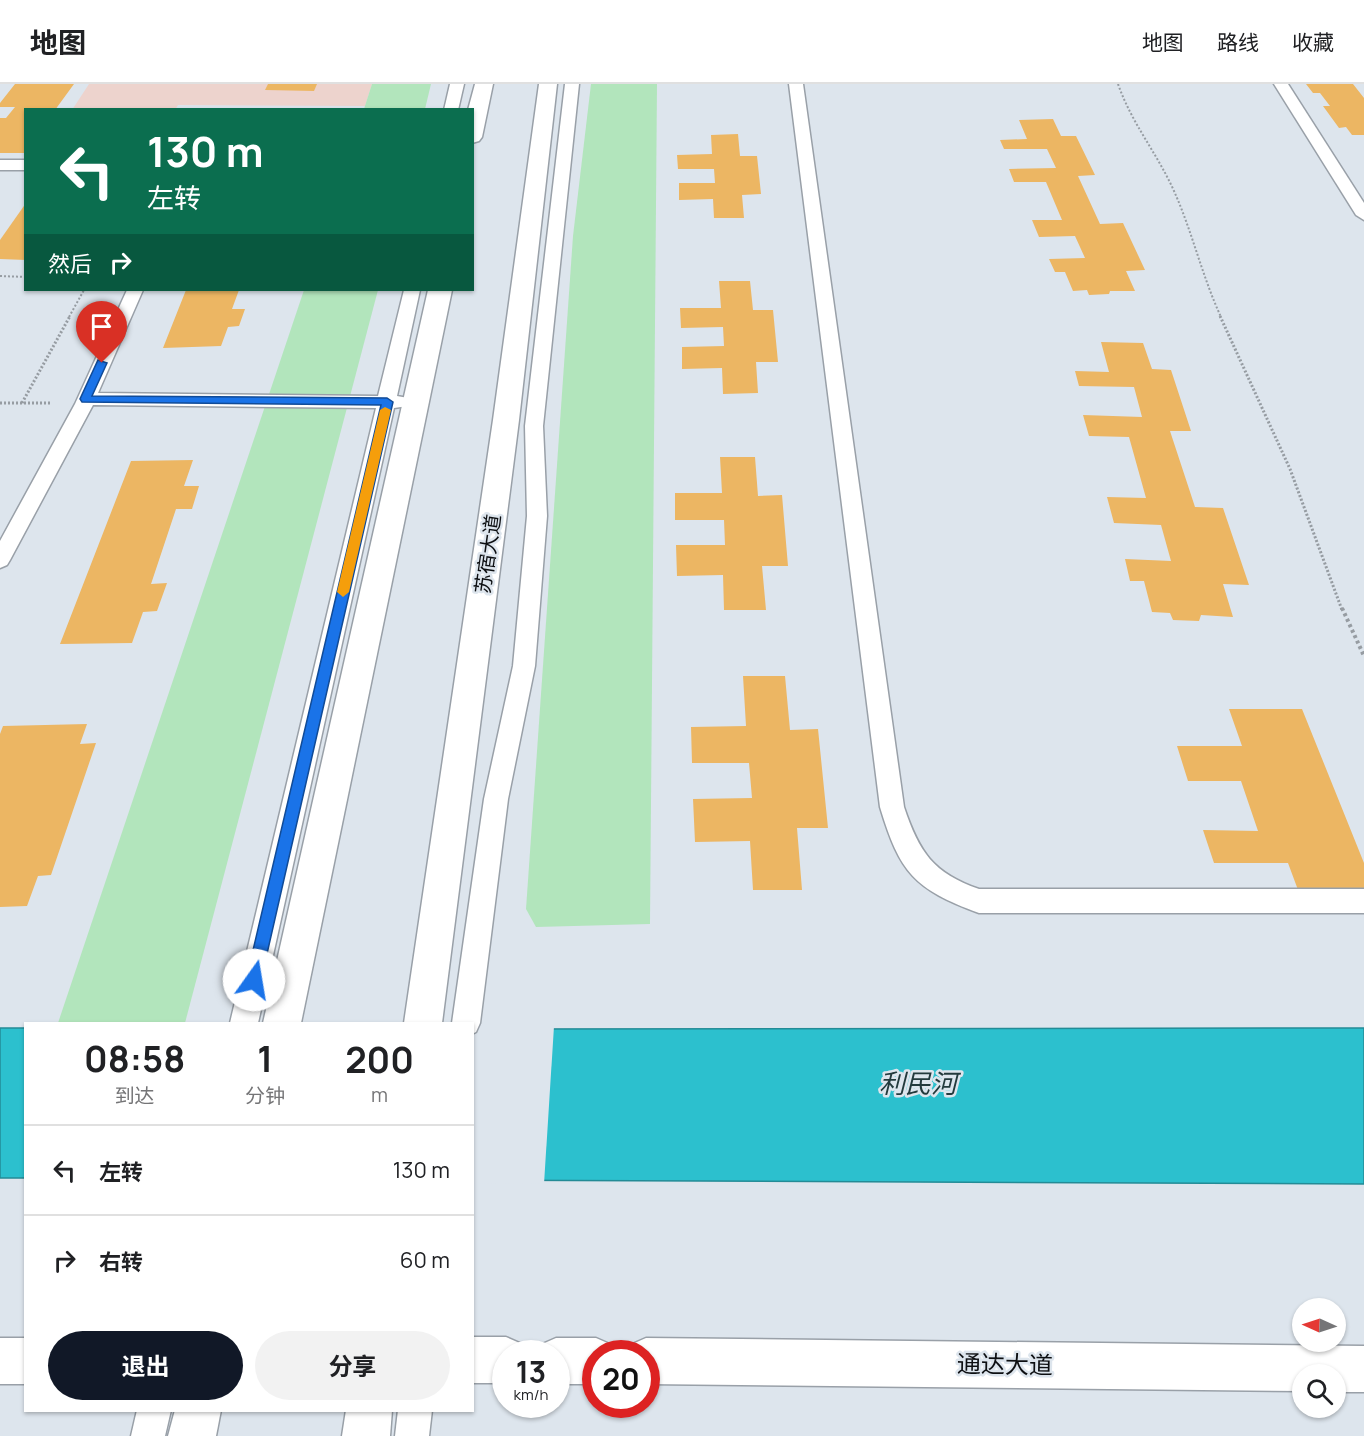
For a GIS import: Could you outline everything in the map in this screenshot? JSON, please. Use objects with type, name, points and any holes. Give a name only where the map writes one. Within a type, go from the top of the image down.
[{"type":"main road","points":[[474,128],[484,84]]},
{"type":"main road","name":"苏宿大道","points":[[423,1022],[505,432],[548,84]]},
{"type":"main road","points":[[282,1022],[305,914],[401,402],[440,291]]},
{"type":"main road","points":[[0,1361],[24,1360]]},
{"type":"main road","points":[[474,1360],[492,1360]]},
{"type":"main road","name":"通达大道","points":[[660,1361],[1364,1369]]},
{"type":"main road","points":[[192,1436],[198,1412]]},
{"type":"main road","points":[[366,1436],[369,1412]]},
{"type":"lane","points":[[451,108],[457,84]]},
{"type":"lane","points":[[466,1022],[496,799],[524,666],[537,516],[534,426],[572,84]]},
{"type":"lane","points":[[796,84],[892,807],[904,845],[923,872],[952,892],[979,901],[1364,901]]},
{"type":"lane","points":[[1281,84],[1364,215]]},
{"type":"lane","points":[[0,165],[24,165]]},
{"type":"lane","points":[[0,560],[86,399],[135,291]]},
{"type":"lane","points":[[244,1022],[269,915],[401,402],[412,291]]},
{"type":"lane","points":[[86,399],[401,402]]},
{"type":"lane","points":[[148,1436],[154,1412]]},
{"type":"lane","points":[[412,1436],[415,1412]]},
{"type":"path","points":[[1118,84],[1127,110],[1174,191],[1207,287],[1290,469],[1337,598],[1364,657]]},
{"type":"path","points":[[0,276],[24,277]]},
{"type":"path","points":[[0,403],[22,403],[83,291]]},
{"type":"shaded area","points":[[89,84],[372,84],[365,106],[178,105],[176,108],[73,108]]},
{"type":"green space","points":[[372,84],[431,84],[425,108],[364,108]]},
{"type":"green space","points":[[591,84],[657,84],[650,924],[536,927],[526,909],[573,236]]},
{"type":"green space","points":[[304,291],[378,291],[185,1022],[58,1022]]},
{"type":"water","points":[[0,1028],[24,1028],[24,1178],[0,1178]]},
{"type":"water","name":"利民河","points":[[1364,1028],[1364,1184],[474,1180],[474,1029]]},
{"type":"pier","points":[[474,1026],[554,1026],[544,1184],[474,1183]]},
{"type":"building","points":[[15,84],[74,84],[56,108],[24,108],[24,153],[0,153],[0,118],[6,118],[15,107],[0,107],[0,103]]},
{"type":"building","points":[[268,84],[317,84],[314,91],[265,90]]},
{"type":"building","points":[[1306,84],[1353,84],[1364,98],[1364,135],[1352,135],[1346,127],[1339,128],[1323,106],[1330,106],[1320,93],[1313,93]]},
{"type":"building","points":[[1053,119],[1061,136],[1076,136],[1095,175],[1078,176],[1100,224],[1123,223],[1145,270],[1126,271],[1135,291],[1110,291],[1109,294],[1089,295],[1087,290],[1073,291],[1065,272],[1055,272],[1049,259],[1085,258],[1075,236],[1039,237],[1032,220],[1062,220],[1046,182],[1014,182],[1009,169],[1056,168],[1047,149],[1004,149],[1000,140],[1027,139],[1019,120]]},
{"type":"building","points":[[738,134],[740,156],[757,156],[761,194],[742,195],[744,218],[714,218],[713,199],[679,200],[679,183],[715,183],[714,169],[678,169],[677,155],[712,154],[711,135]]},
{"type":"building","points":[[24,206],[24,260],[0,259],[0,240]]},
{"type":"building","points":[[719,281],[750,281],[753,310],[773,310],[778,362],[756,362],[758,393],[723,394],[722,368],[682,369],[682,347],[724,346],[723,327],[681,328],[680,308],[721,308]]},
{"type":"building","points":[[186,291],[239,291],[232,309],[245,309],[239,326],[228,327],[221,346],[163,348]]},
{"type":"building","points":[[1101,342],[1143,343],[1152,369],[1171,370],[1191,431],[1170,431],[1195,507],[1223,508],[1249,585],[1223,584],[1233,617],[1201,615],[1199,621],[1173,620],[1170,613],[1152,612],[1144,581],[1130,581],[1125,559],[1171,561],[1161,525],[1114,523],[1107,497],[1146,498],[1129,437],[1089,436],[1083,415],[1142,417],[1134,387],[1079,386],[1075,371],[1109,372]]},
{"type":"building","points":[[720,457],[755,457],[758,496],[782,495],[788,566],[762,566],[766,610],[724,610],[723,575],[677,576],[676,545],[725,545],[724,520],[675,520],[675,493],[722,493]]},
{"type":"building","points":[[193,460],[184,486],[199,486],[192,509],[176,509],[151,584],[167,583],[157,611],[143,612],[132,643],[60,644],[131,461]]},
{"type":"building","points":[[743,676],[785,676],[790,730],[818,729],[828,828],[797,828],[802,890],[753,890],[750,841],[695,842],[693,799],[752,798],[749,763],[692,763],[691,727],[746,726]]},
{"type":"building","points":[[1229,709],[1302,709],[1364,863],[1364,898],[1301,898],[1288,863],[1214,863],[1203,830],[1258,831],[1241,781],[1188,781],[1177,746],[1242,746]]},
{"type":"building","points":[[87,724],[80,744],[96,743],[51,875],[38,876],[27,906],[0,907],[0,734],[3,726]]},
{"type":"slow traffic","points":[[343,592],[385,410]]},
{"type":"route","points":[[102,363],[86,399],[387,402],[254,980]]}]
